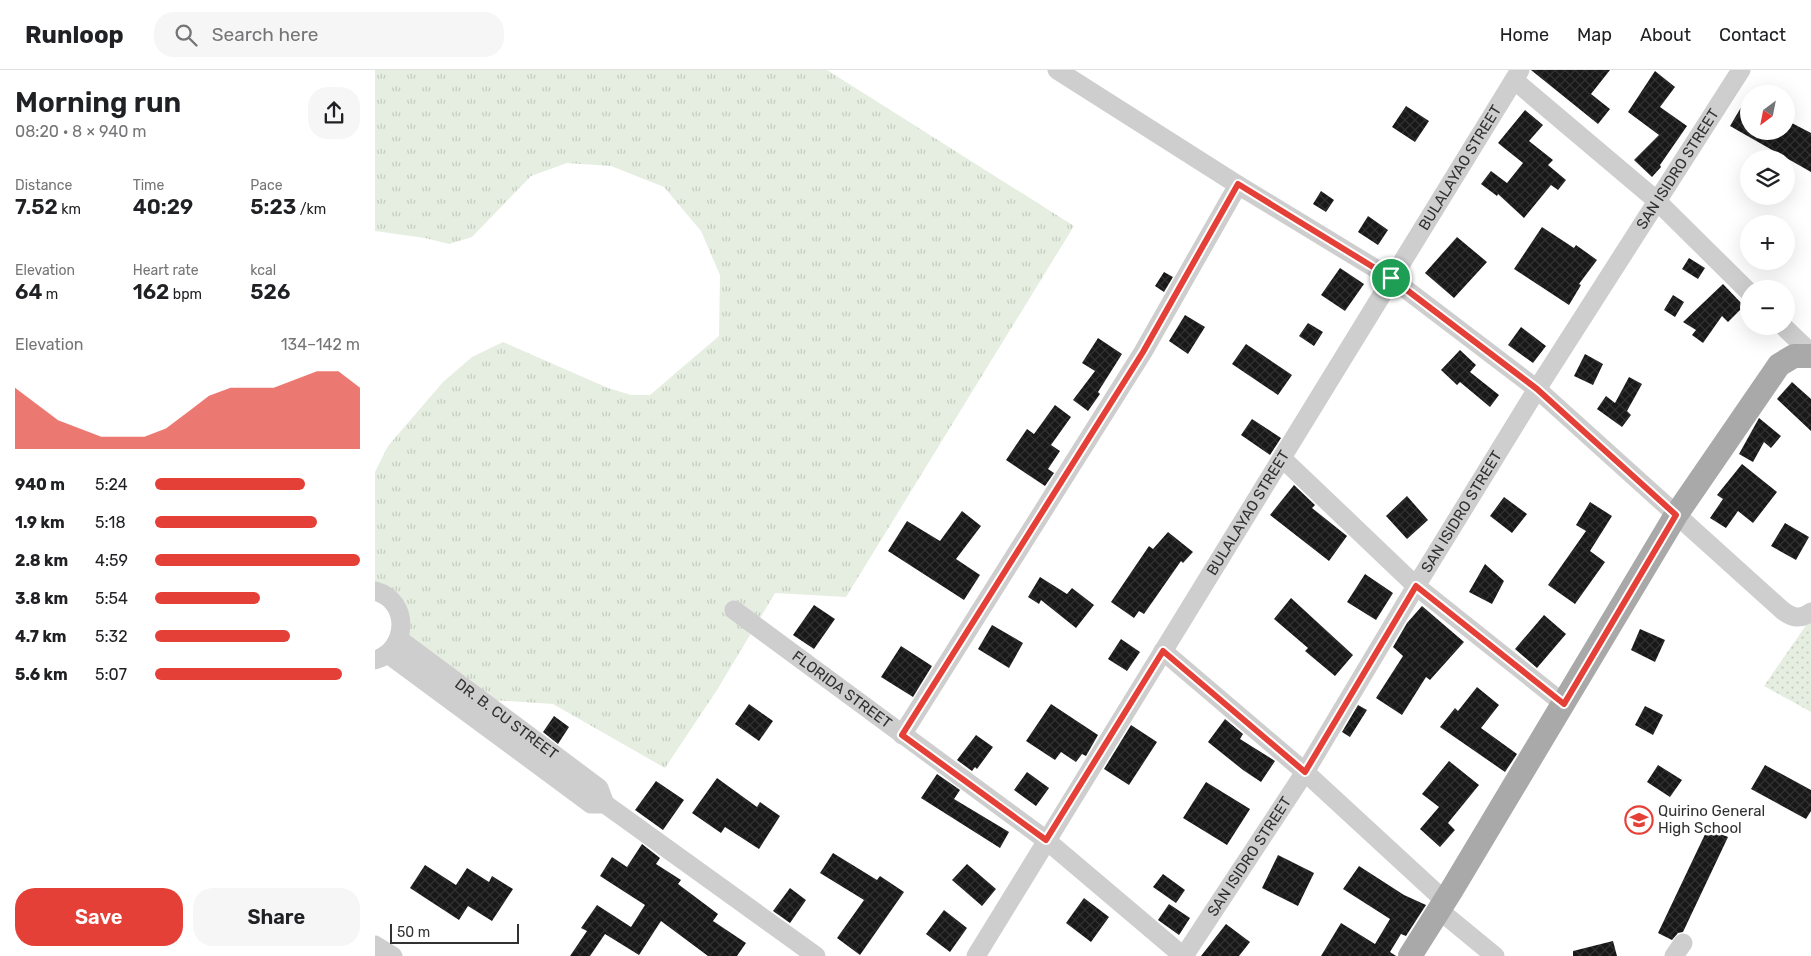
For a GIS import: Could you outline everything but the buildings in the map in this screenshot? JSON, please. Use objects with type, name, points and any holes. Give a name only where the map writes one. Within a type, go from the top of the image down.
[{"type":"main road","points":[[1410,956],[1564,704],[1676,515],[1779,365],[1794,356],[1811,355]]},
{"type":"street","points":[[1057,70],[1391,278],[1537,389],[1789,616],[1802,618],[1811,612]]},
{"type":"street","name":"SAN ISIDRO STREET","points":[[1183,956],[1305,772],[1537,389],[1656,200],[1741,70]]},
{"type":"street","points":[[1517,75],[1656,200],[1740,283]]},
{"type":"street","name":"BULALAYAO STREET","points":[[976,956],[1283,459],[1391,278],[1517,75]]},
{"type":"street","points":[[902,735],[1143,352],[1238,184]]},
{"type":"street","points":[[1792,335],[1811,355]]},
{"type":"street","points":[[1283,459],[1416,586],[1564,704]]},
{"type":"street","points":[[375,591],[387,597],[399,611],[401,620],[399,639],[382,657]]},
{"type":"street","name":"FLORIDA STREET","points":[[734,610],[1046,840],[1183,956]]},
{"type":"street","name":"DR. B. CU STREET","points":[[399,639],[599,788],[605,804],[816,956]]},
{"type":"street","points":[[1163,651],[1305,772],[1495,956]]},
{"type":"street","name":"DR. B. CU STREET","points":[[382,657],[591,804],[605,804]]},
{"type":"street","points":[[375,945],[393,956]]},
{"type":"green space","points":[[375,70],[827,70],[1074,226],[846,597],[775,593],[717,690],[665,768],[553,704],[491,700],[402,630],[375,591],[375,472],[388,446],[443,382],[472,357],[503,342],[608,388],[631,395],[650,395],[719,336],[720,275],[701,231],[664,187],[611,166],[567,163],[531,176],[472,237],[449,244],[425,238],[375,231]]},
{"type":"green space","points":[[1811,618],[1811,712],[1764,686]]},
{"type":"place","name":"Quirino General High School","points":[[1639,820]]},
{"type":"route","points":[[1238,184],[1391,278],[1537,389],[1676,515],[1564,704],[1416,586],[1305,772],[1163,651],[1046,840],[902,735],[1143,352],[1238,184]]}]
